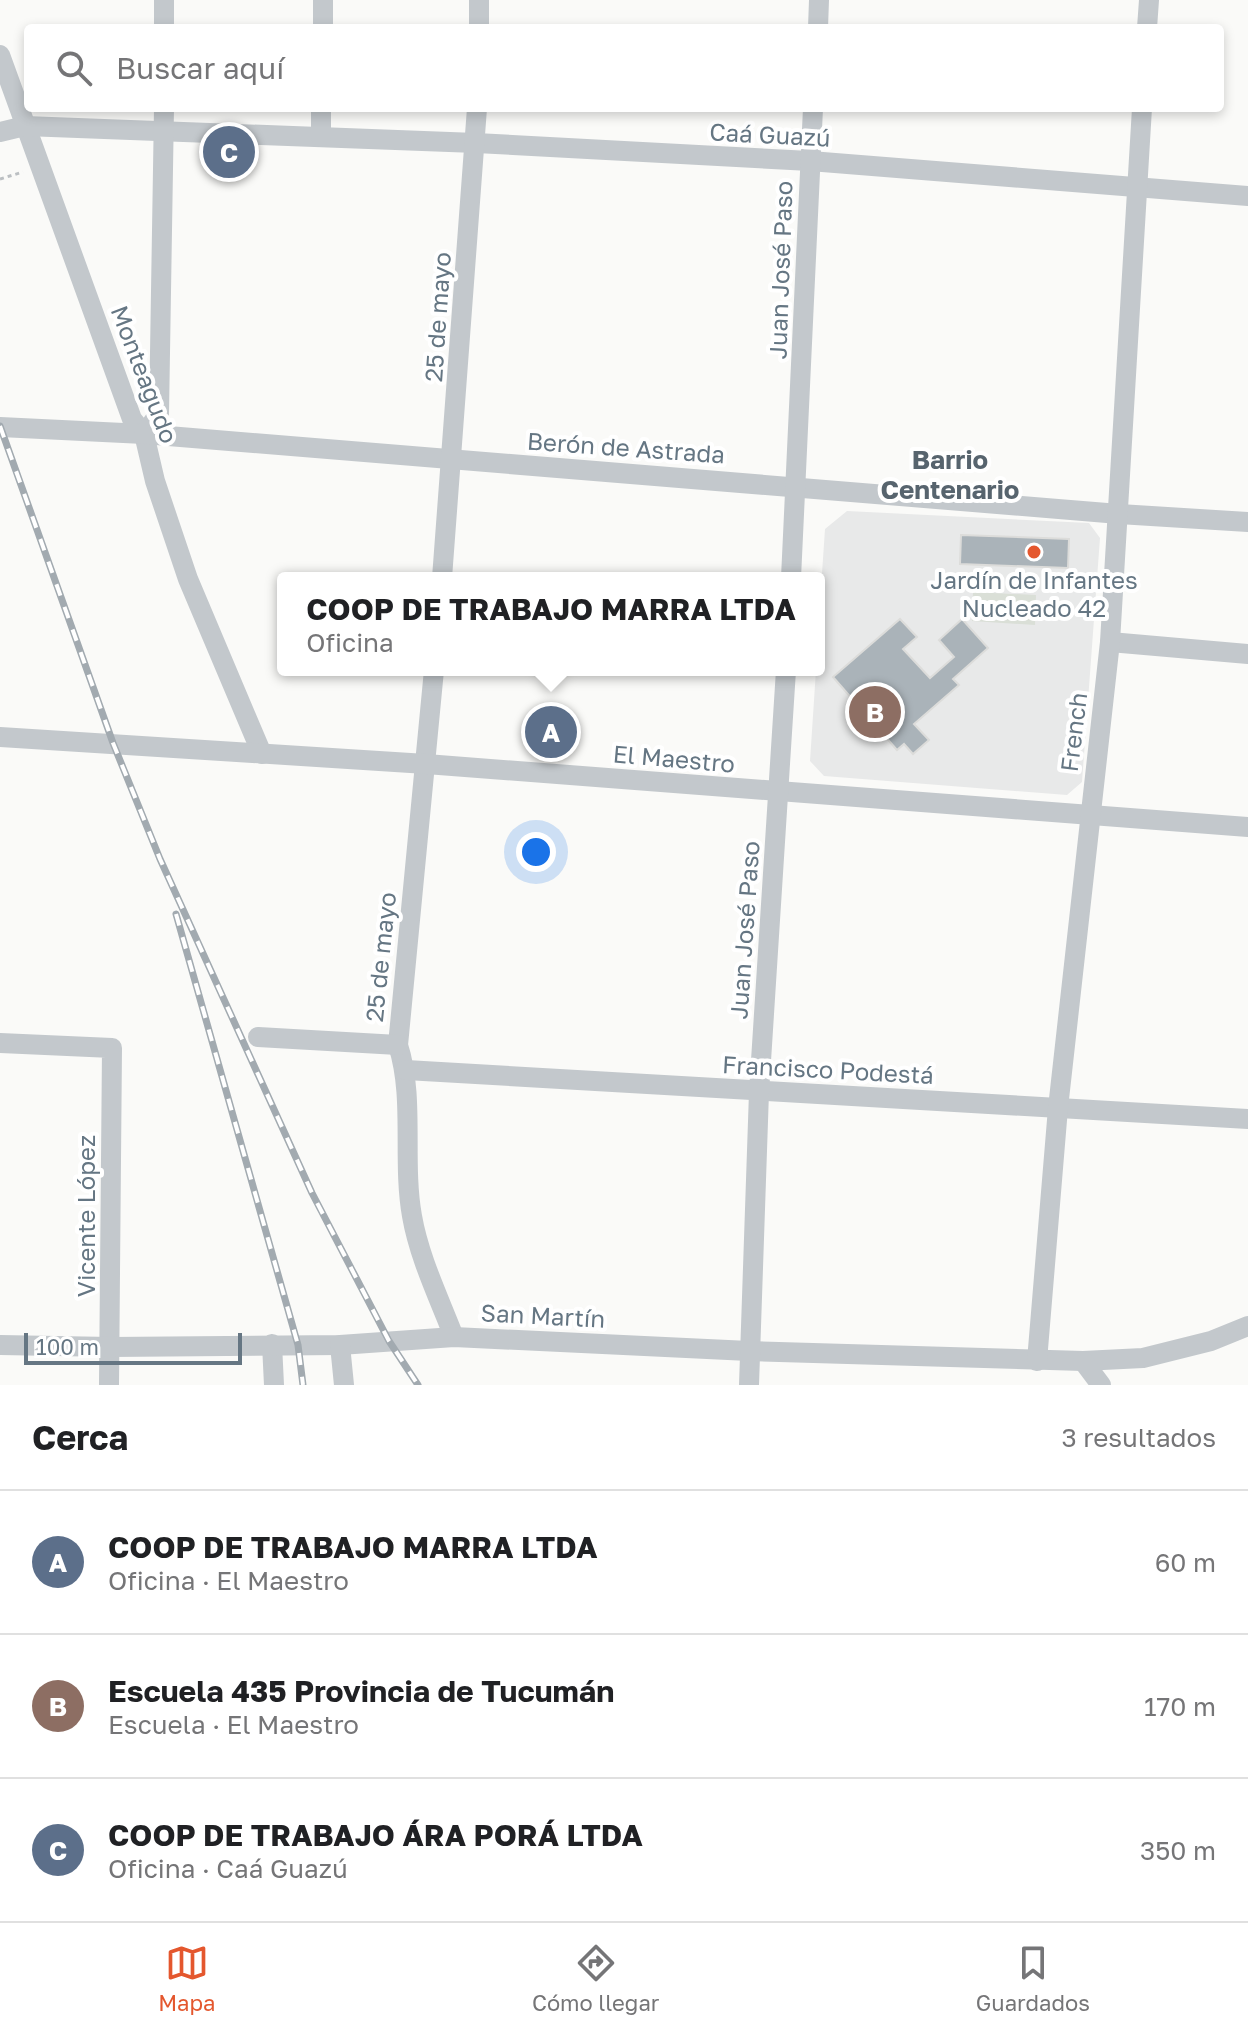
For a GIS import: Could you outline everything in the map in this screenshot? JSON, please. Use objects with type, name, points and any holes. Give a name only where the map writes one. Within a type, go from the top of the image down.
[{"type":"street","points":[[164,0],[164,24]]},
{"type":"street","points":[[323,0],[323,24]]},
{"type":"street","points":[[479,0],[479,24]]},
{"type":"street","points":[[818,24],[819,0]]},
{"type":"street","points":[[1147,24],[1149,0]]},
{"type":"street","name":"Monteagudo","points":[[0,55],[132,419],[144,434],[155,481],[188,579],[262,754]]},
{"type":"street","points":[[144,434],[159,414],[164,112]]},
{"type":"street","points":[[321,112],[321,137]]},
{"type":"street","name":"25 de mayo","points":[[443,572],[477,112]]},
{"type":"street","name":"Juan José Paso","points":[[791,572],[813,112]]},
{"type":"street","name":"French","points":[[1037,1361],[1058,1108],[1110,642],[1142,112]]},
{"type":"street","name":"Caá Guazú","points":[[0,132],[25,126],[476,143],[810,161],[1248,196]]},
{"type":"street","name":"Berón de Astrada","points":[[0,427],[144,434],[1248,522]]},
{"type":"street","points":[[1110,642],[1248,654]]},
{"type":"street","name":"25 de mayo","points":[[433,676],[398,1045],[406,1070],[406,1154],[412,1217],[454,1337]]},
{"type":"street","name":"Juan José Paso","points":[[749,1385],[759,1092],[786,676]]},
{"type":"street","name":"El Maestro","points":[[0,737],[426,764],[1248,827]]},
{"type":"street","points":[[258,1037],[398,1045]]},
{"type":"street","name":"Vicente López","points":[[0,1043],[112,1048],[109,1385]]},
{"type":"street","name":"Francisco Podestá","points":[[406,1070],[1248,1119]]},
{"type":"street","name":"San Martín","points":[[0,1345],[340,1345],[454,1337],[749,1351],[1083,1361],[1143,1358],[1211,1341],[1248,1326]]},
{"type":"street","points":[[272,1344],[274,1385]]},
{"type":"street","points":[[340,1345],[344,1385]]},
{"type":"street","points":[[1083,1361],[1101,1385]]},
{"type":"path","points":[[0,179],[40,166]]},
{"type":"shaded area","points":[[847,511],[1089,523],[1100,538],[1082,782],[1067,795],[824,776],[810,761],[816,676],[825,676],[825,572],[822,572],[825,529]]},
{"type":"shaded area","points":[[973,592],[1036,595],[1035,625],[972,621]]},
{"type":"building","points":[[961,535],[1069,539],[1068,568],[960,564]]},
{"type":"building","points":[[900,619],[917,637],[903,649],[930,678],[954,657],[939,640],[962,619],[988,648],[953,679],[959,685],[914,724],[929,740],[913,754],[904,744],[897,750],[833,677]]},
{"type":"railway","points":[[0,426],[113,743],[160,859],[312,1193],[389,1341],[418,1385]]},
{"type":"railway","points":[[176,914],[298,1345],[303,1385]]},
{"type":"place","name":"COOP DE TRABAJO ÁRA PORÁ LTDA","points":[[229,152]]},
{"type":"place","name":"Jardín de Infantes Nucleado 42","points":[[1034,552]]},
{"type":"place","name":"Escuela 435 Provincia de Tucumán","points":[[875,712]]},
{"type":"place","name":"COOP DE TRABAJO MARRA LTDA","points":[[551,732]]},
{"type":"district","name":"Barrio Centenario","points":[[950,474]]}]
